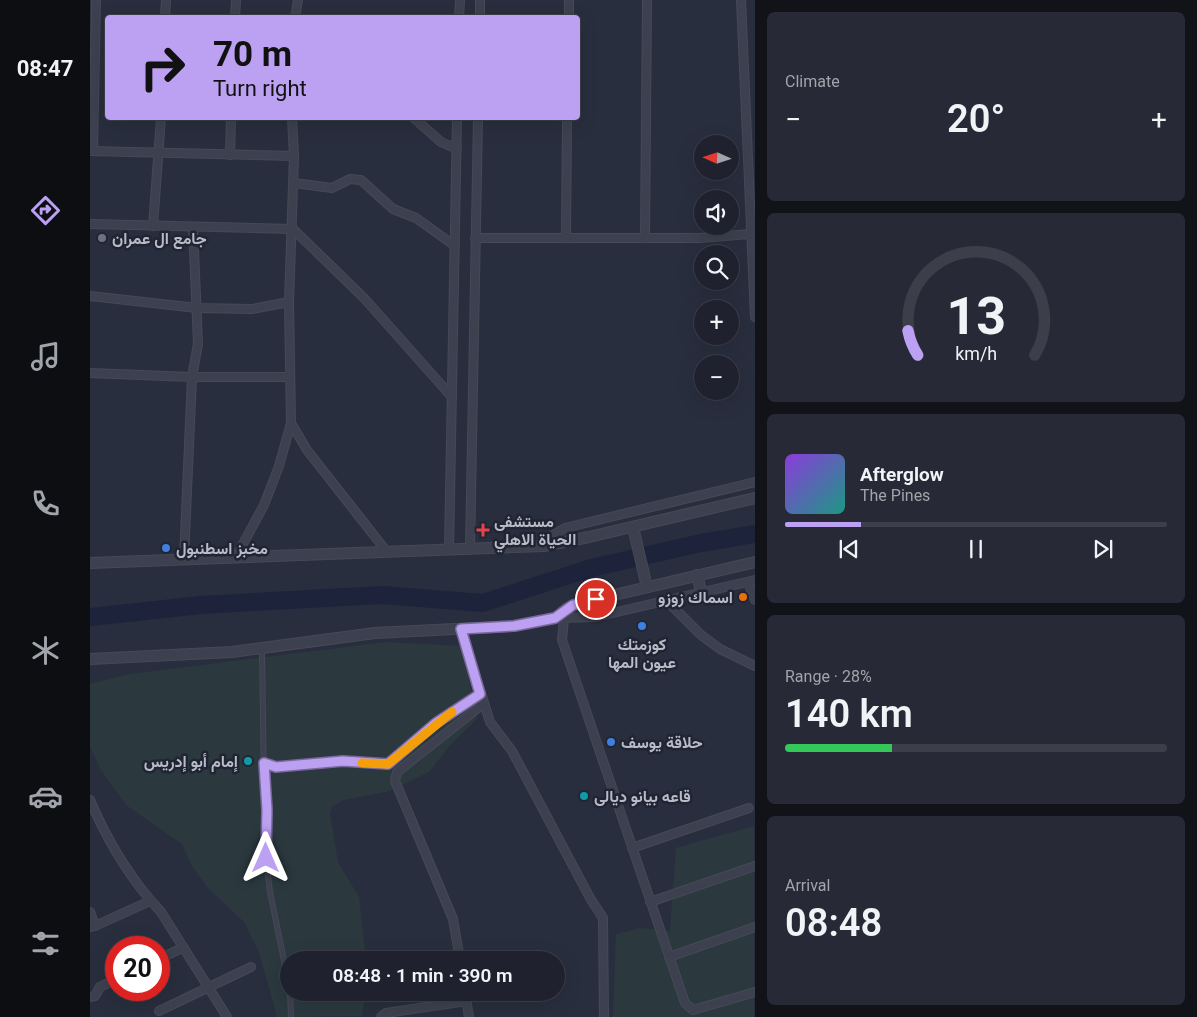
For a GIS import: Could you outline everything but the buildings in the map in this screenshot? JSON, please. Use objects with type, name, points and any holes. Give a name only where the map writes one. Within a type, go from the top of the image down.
[{"type":"street","points":[[96,0],[92,151],[294,156]]},
{"type":"street","points":[[165,15],[166,0]]},
{"type":"street","points":[[235,15],[236,0]]},
{"type":"street","points":[[296,15],[298,0]]},
{"type":"street","points":[[459,15],[460,0]]},
{"type":"street","points":[[480,0],[480,15]]},
{"type":"street","points":[[569,15],[570,0]]},
{"type":"street","points":[[645,238],[646,0]]},
{"type":"street","points":[[741,0],[754,317]]},
{"type":"street","points":[[153,226],[160,153],[161,120]]},
{"type":"street","points":[[230,154],[231,120]]},
{"type":"street","points":[[236,557],[264,505],[279,466],[291,422],[289,302],[294,183],[292,120]]},
{"type":"street","points":[[416,120],[441,142],[457,148]]},
{"type":"street","points":[[448,550],[457,120]]},
{"type":"street","points":[[470,550],[478,120]]},
{"type":"street","points":[[566,238],[567,120]]},
{"type":"street","points":[[294,183],[332,188],[350,179],[361,180],[393,209],[416,218],[455,246]]},
{"type":"street","points":[[90,224],[293,229],[364,298],[452,397]]},
{"type":"street","points":[[184,559],[192,377],[198,344],[193,227]]},
{"type":"street","points":[[475,238],[700,238],[750,234]]},
{"type":"street","points":[[90,296],[196,308],[252,309],[289,302]]},
{"type":"street","points":[[90,373],[192,377],[290,377]]},
{"type":"street","points":[[291,422],[307,450],[387,552]]},
{"type":"street","points":[[544,546],[546,539],[565,528],[754,482]]},
{"type":"street","points":[[90,563],[544,546],[754,498]]},
{"type":"street","points":[[633,527],[647,587]]},
{"type":"street","points":[[754,562],[580,603],[567,608],[559,618],[562,640],[685,1003],[694,1010],[754,992]]},
{"type":"street","points":[[697,575],[701,591]]},
{"type":"street","points":[[90,659],[232,652],[375,633],[514,626],[559,618],[595,617],[751,581],[754,600]]},
{"type":"street","points":[[666,600],[702,635],[720,649],[754,666]]},
{"type":"street","points":[[461,629],[490,722],[512,751],[586,891],[603,918],[604,1017]]},
{"type":"street","points":[[458,951],[453,919],[395,781],[397,772],[483,704]]},
{"type":"street","points":[[90,800],[104,833],[150,901],[161,912],[227,1017]]},
{"type":"street","points":[[632,848],[748,808]]},
{"type":"street","points":[[650,902],[754,866]]},
{"type":"street","points":[[90,912],[92,927],[150,901]]},
{"type":"street","points":[[669,957],[754,927]]},
{"type":"street","points":[[170,954],[182,948]]},
{"type":"street","points":[[158,1011],[251,967]]},
{"type":"street","points":[[90,997],[95,996],[100,987],[105,984]]},
{"type":"street","points":[[382,1017],[386,1013],[467,1002],[469,1017]]},
{"type":"lane","points":[[262,648],[264,763],[267,810],[266,858],[270,892],[282,951]]},
{"type":"lane","points":[[264,763],[276,767],[343,761],[388,764],[436,723],[480,694]]},
{"type":"lane","points":[[290,1001],[291,1017]]},
{"type":"shaded area","points":[[386,642],[462,646],[477,719],[451,744],[429,772],[390,791],[344,800],[332,806],[330,814],[338,862],[359,897],[365,951],[280,951],[280,1001],[364,1001],[362,1016],[277,1017],[259,952],[244,922],[208,888],[192,866],[182,844],[126,805],[101,770],[90,747],[90,684],[130,674]]},
{"type":"shaded area","points":[[754,826],[754,1017],[613,1017],[616,934],[640,928],[670,931],[676,848]]},
{"type":"waterway","points":[[90,617],[201,605],[382,595],[483,603],[591,568],[701,543],[755,534]]},
{"type":"slow traffic","points":[[362,763],[388,764],[436,723],[452,712]]},
{"type":"place","name":"جامع ال عمران","points":[[102,238]]},
{"type":"place","name":"مستشفى الحياة الاهلي","points":[[483,530]]},
{"type":"place","name":"مخبز اسطنبول","points":[[166,548]]},
{"type":"place","name":"اسماك زوزو","points":[[743,597]]},
{"type":"place","name":"كوزمتك عيون المها","points":[[642,626]]},
{"type":"place","name":"حلاقة يوسف","points":[[611,742]]},
{"type":"place","name":"إمام أبو إدريس","points":[[248,761]]},
{"type":"place","name":"قاعه بيانو ديالى","points":[[584,796]]},
{"type":"route","points":[[266,858],[267,810],[264,763],[276,767],[308,766],[343,761],[388,764],[436,723],[480,694],[461,629],[514,626],[555,618],[560,612],[573,605],[596,599]]}]
